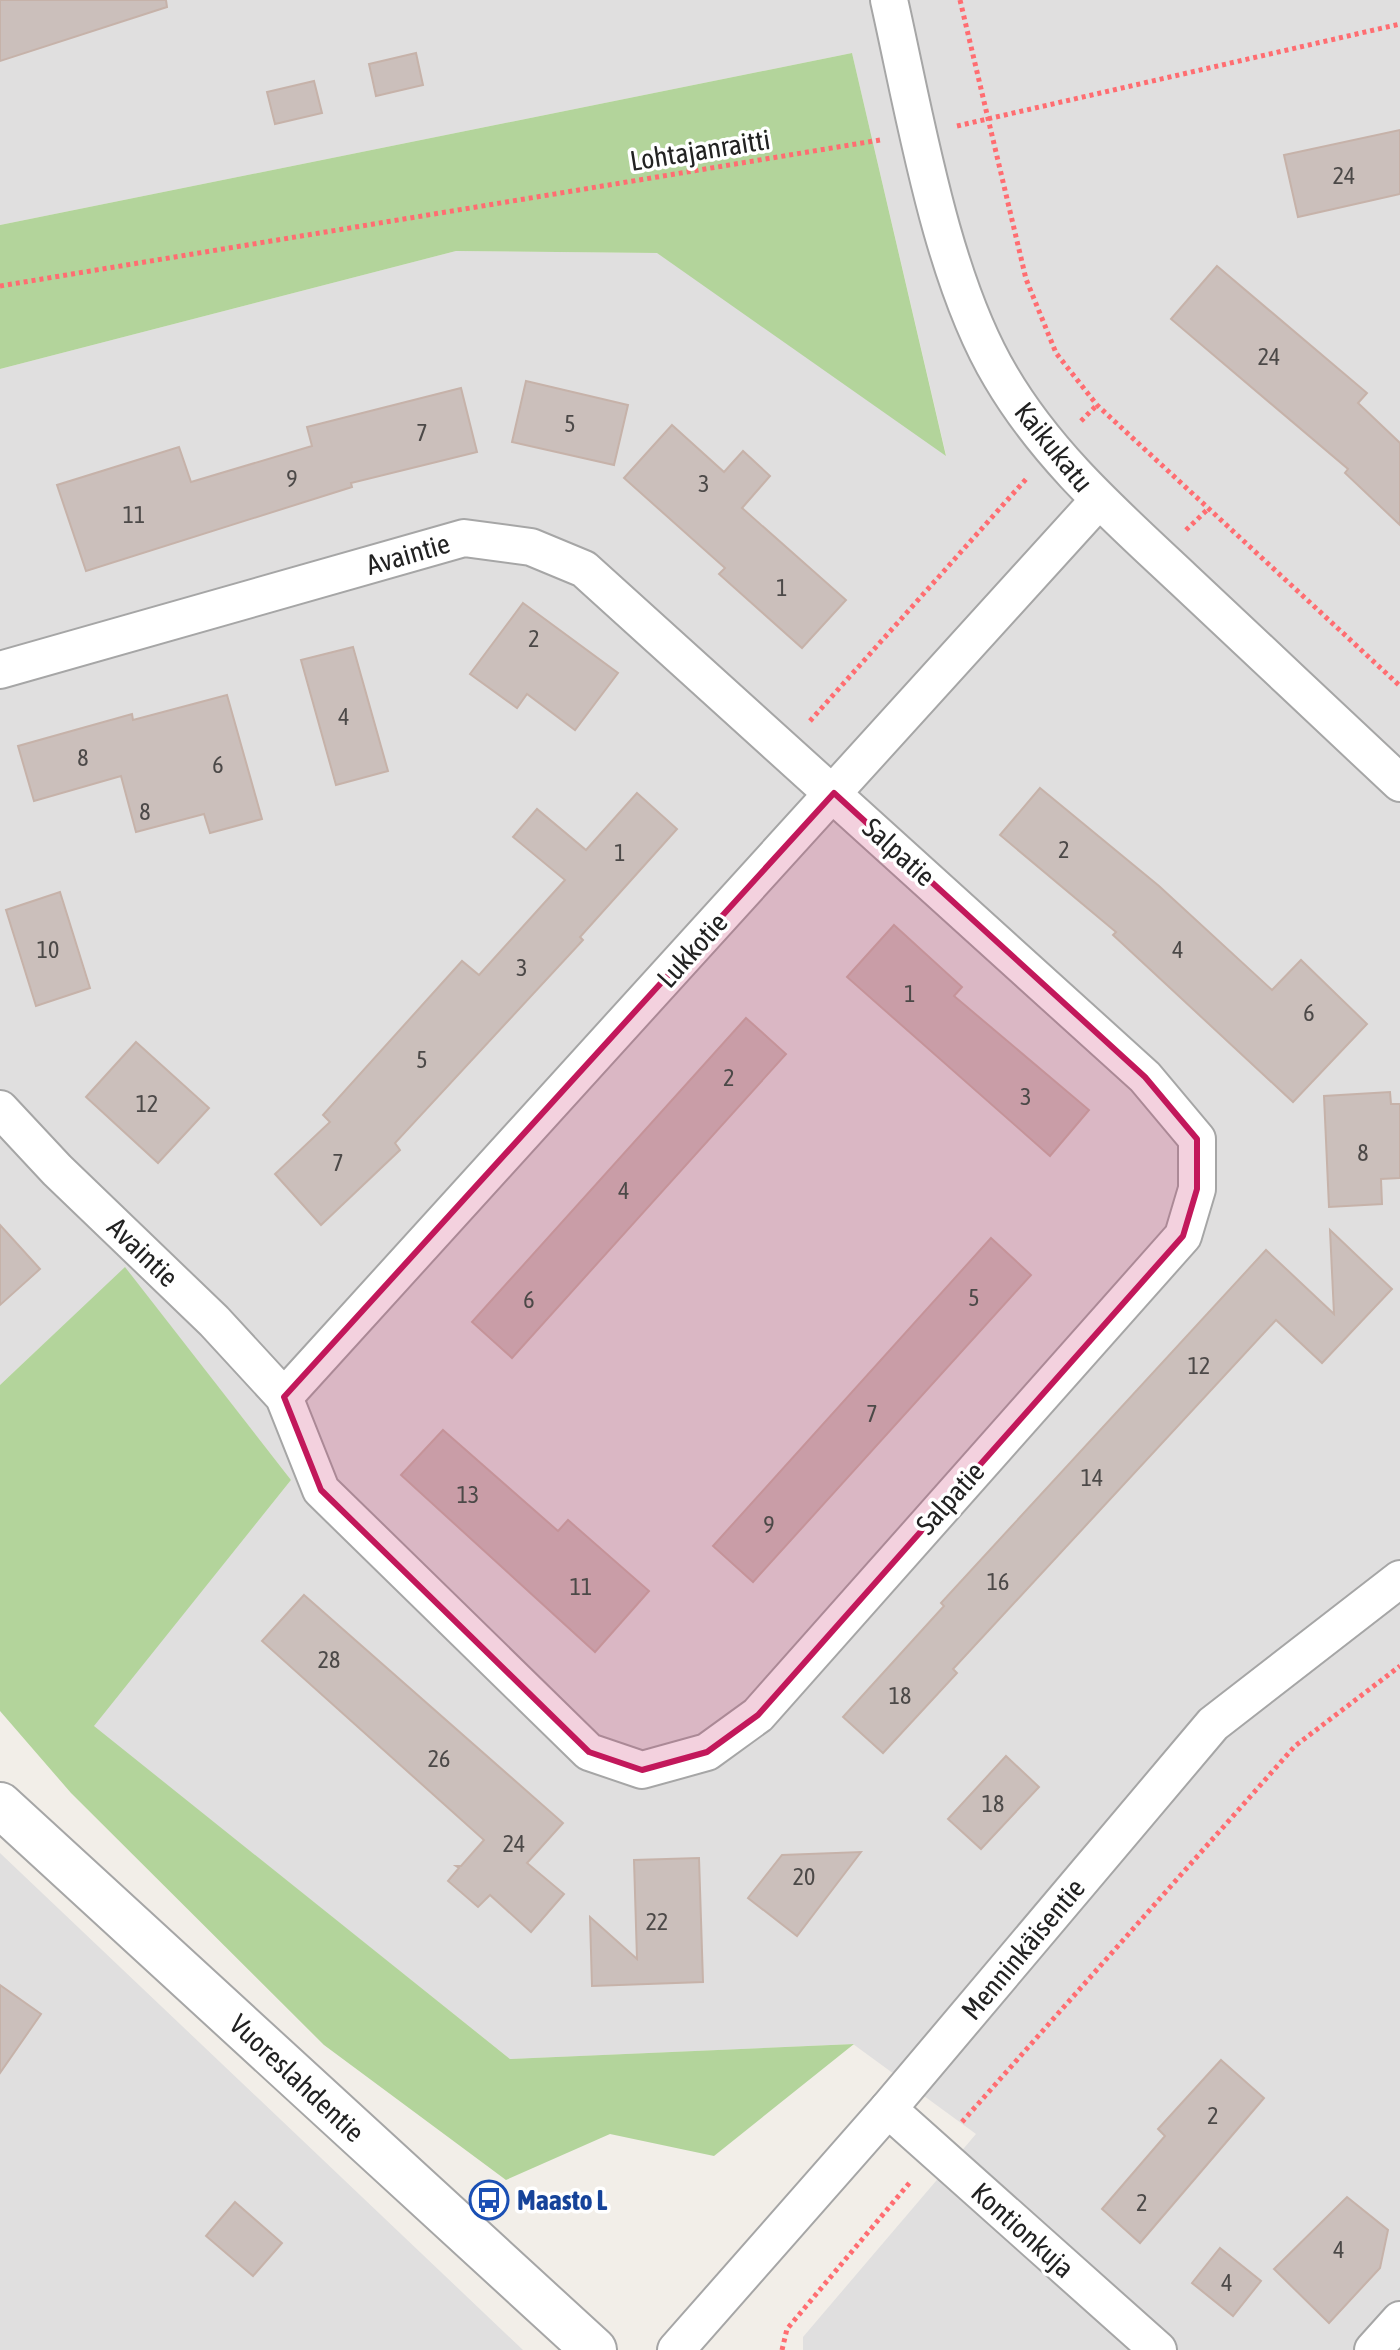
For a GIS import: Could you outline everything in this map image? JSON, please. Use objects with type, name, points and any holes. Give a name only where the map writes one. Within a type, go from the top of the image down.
[{"type":"street","name":"Kaikukatu","points":[[889,0],[919,134],[949,247],[971,314],[1000,376],[1051,450],[1098,501],[1400,783]]},
{"type":"street","name":"Lukkotie","points":[[284,1397],[1098,501]]},
{"type":"street","name":"Avaintie","points":[[0,670],[464,538],[531,547],[584,569],[834,793]]},
{"type":"street","name":"Salpatie","points":[[284,1397],[321,1490],[589,1752],[642,1770],[707,1752],[758,1715],[1183,1236],[1197,1189],[1197,1139],[1145,1077],[834,793]]},
{"type":"street","name":"Avaintie","points":[[0,1109],[57,1170],[214,1321],[284,1397]]},
{"type":"street","name":"Menninkäisentie","points":[[676,2350],[888,2109],[1213,1724],[1400,1579]]},
{"type":"street","name":"Vuoreslahdentie","points":[[0,1805],[594,2350]]},
{"type":"street","name":"Kontionkuja","points":[[888,2109],[1158,2350]]},
{"type":"street","points":[[1373,2350],[1400,2320]]},
{"type":"path","points":[[960,0],[1026,279],[1056,353],[1097,405],[1400,686]]},
{"type":"path","name":"Lohtajanraitti","points":[[0,286],[919,134],[1400,24]]},
{"type":"path","points":[[785,749],[1051,450]]},
{"type":"path","points":[[782,2350],[787,2329],[935,2152],[1295,1746],[1400,1666]]},
{"type":"highlighted area","points":[[834,793],[1145,1077],[1197,1139],[1197,1189],[1183,1236],[758,1715],[707,1752],[642,1770],[589,1752],[321,1490],[284,1397]]},
{"type":"shaded area","points":[[0,0],[1400,0],[1400,2350],[803,2350],[803,2337],[976,2134],[853,2044],[510,2059],[93,1726],[291,1480],[125,1268],[0,1385],[0,369],[456,251],[658,253],[946,455],[852,53],[0,225]]},
{"type":"shaded area","points":[[0,1853],[523,2350],[0,2350]]},
{"type":"green space","points":[[852,53],[946,456],[657,253],[456,251],[0,369],[0,225]]},
{"type":"green space","points":[[125,1267],[291,1480],[94,1726],[510,2059],[854,2044],[714,2156],[610,2134],[506,2180],[324,2045],[71,1793],[0,1711],[0,1385]]},
{"type":"building","points":[[0,0],[166,0],[167,7],[0,61]]},
{"type":"building","points":[[416,53],[423,85],[376,96],[369,64]]},
{"type":"building","points":[[314,81],[322,113],[275,124],[267,92]]},
{"type":"building","points":[[1400,130],[1400,194],[1298,217],[1284,155]]},
{"type":"building","points":[[1217,266],[1367,393],[1358,403],[1400,443],[1400,525],[1345,473],[1348,469],[1171,319]]},
{"type":"building","points":[[526,381],[628,405],[614,465],[512,442]]},
{"type":"building","points":[[461,388],[477,452],[351,483],[352,487],[86,571],[57,485],[179,447],[191,482],[312,446],[307,427]]},
{"type":"building","points":[[672,425],[724,472],[743,451],[770,476],[742,508],[846,600],[802,648],[719,574],[725,568],[624,478]]},
{"type":"building","points":[[523,603],[618,673],[575,730],[527,694],[517,708],[470,674]]},
{"type":"building","points":[[353,647],[388,771],[336,785],[301,660]]},
{"type":"building","points":[[227,695],[262,819],[210,833],[204,814],[136,832],[121,776],[34,801],[18,746],[132,714],[133,720]]},
{"type":"building","points":[[1040,788],[1159,886],[1272,990],[1301,960],[1367,1024],[1293,1102],[1113,935],[1116,932],[1000,835]]},
{"type":"building","points":[[637,793],[677,829],[580,937],[583,940],[395,1143],[400,1150],[321,1225],[275,1174],[330,1122],[323,1115],[462,961],[479,975],[565,880],[513,837],[537,809],[586,850]]},
{"type":"building","points":[[60,892],[90,988],[36,1006],[6,910]]},
{"type":"building","points":[[894,925],[962,987],[954,996],[1089,1110],[1050,1156],[847,977]]},
{"type":"building","points":[[746,1018],[786,1054],[512,1358],[472,1322]]},
{"type":"building","points":[[136,1042],[209,1108],[158,1163],[86,1097]]},
{"type":"building","points":[[1390,1092],[1391,1104],[1400,1104],[1400,1178],[1381,1179],[1382,1204],[1329,1207],[1324,1096]]},
{"type":"building","points":[[0,1225],[40,1269],[0,1305]]},
{"type":"building","points":[[1330,1230],[1392,1289],[1322,1363],[1276,1320],[953,1669],[957,1673],[883,1753],[843,1717],[944,1606],[941,1603],[1266,1250],[1334,1314]]},
{"type":"building","points":[[991,1238],[1031,1275],[753,1582],[713,1546]]},
{"type":"building","points":[[443,1430],[558,1531],[568,1520],[649,1591],[595,1652],[401,1475]]},
{"type":"building","points":[[304,1595],[563,1823],[527,1863],[564,1894],[531,1932],[490,1895],[478,1907],[448,1881],[459,1868],[456,1866],[461,1866],[484,1840],[262,1641]]},
{"type":"building","points":[[1006,1756],[1039,1787],[981,1849],[948,1819]]},
{"type":"building","points":[[861,1852],[797,1936],[748,1898],[782,1855]]},
{"type":"building","points":[[699,1858],[703,1982],[592,1986],[590,1917],[637,1959],[634,1860]]},
{"type":"building","points":[[0,1985],[41,2014],[0,2073]]},
{"type":"building","points":[[1221,2060],[1264,2098],[1140,2243],[1102,2209],[1165,2136],[1158,2129]]},
{"type":"building","points":[[1347,2197],[1388,2230],[1380,2268],[1329,2323],[1274,2269]]},
{"type":"building","points":[[235,2202],[282,2243],[253,2276],[206,2236]]},
{"type":"building","points":[[1220,2248],[1261,2281],[1233,2316],[1192,2283]]},
{"type":"place","name":"Maasto L","points":[[489,2200]]}]
